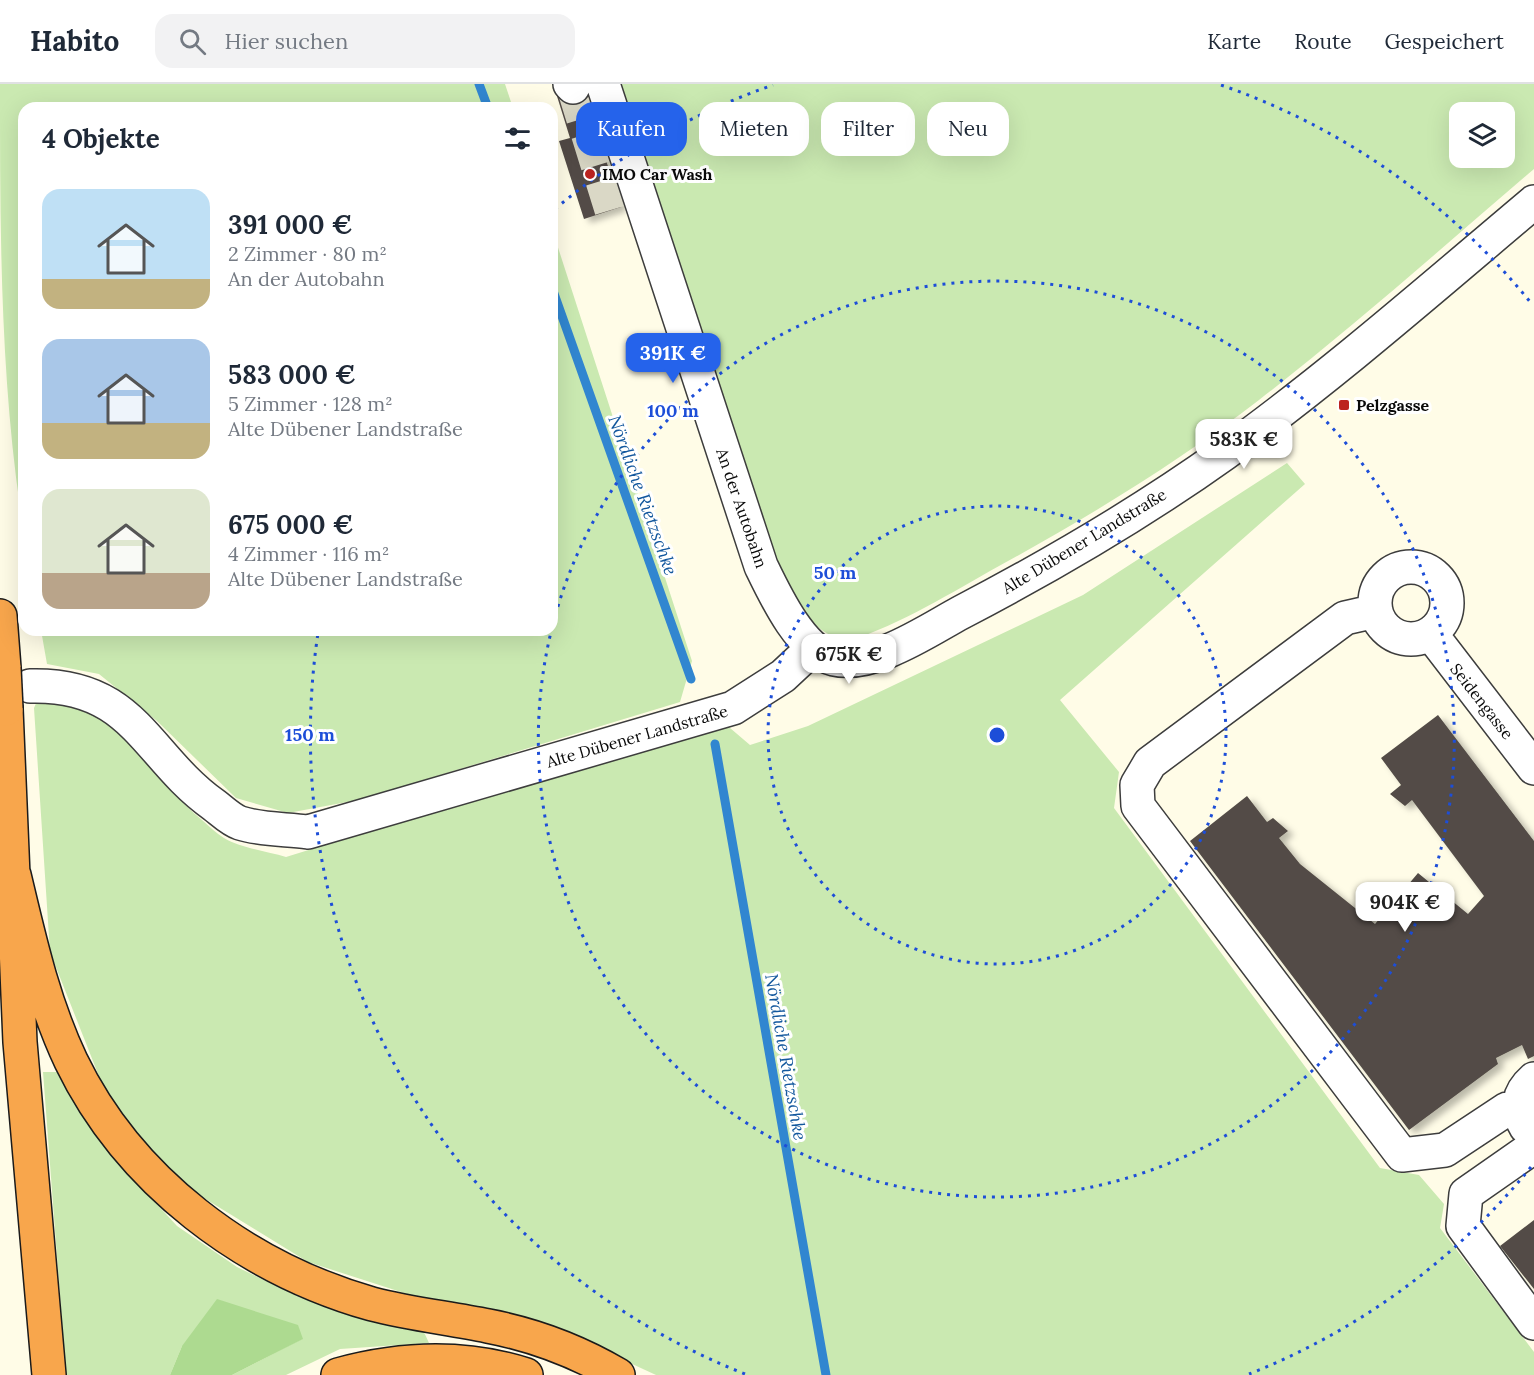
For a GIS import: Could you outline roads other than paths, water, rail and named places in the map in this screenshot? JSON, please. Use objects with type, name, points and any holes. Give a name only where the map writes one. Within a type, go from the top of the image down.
[{"type":"highway","points":[[0,616],[17,677],[6,709],[20,1042],[49,1375]]},
{"type":"highway","points":[[14,875],[51,1012],[72,1061],[111,1125],[165,1189],[245,1249],[303,1280],[336,1293],[405,1312],[527,1335],[586,1357],[618,1375]]},
{"type":"highway","points":[[338,1375],[398,1363],[435,1360],[477,1362],[526,1375]]},
{"type":"street","name":"An der Autobahn","points":[[582,85],[760,566],[773,592],[813,648]]},
{"type":"street","name":"Alte Dübener Landstraße","points":[[17,677],[95,698],[121,712],[141,729],[199,794],[239,823],[308,832],[733,708],[783,676],[813,648],[835,659],[853,660],[893,648],[1038,572],[1140,511],[1226,453],[1326,376],[1534,202]]},
{"type":"street","points":[[1421,568],[1441,582],[1448,604],[1440,626],[1431,634],[1408,639],[1387,630],[1376,610],[1377,591],[1388,575],[1398,569],[1421,568]]},
{"type":"street","points":[[1376,610],[1345,618],[1150,763],[1137,785],[1138,806],[1402,1155],[1444,1150],[1507,1109],[1526,1122]]},
{"type":"street","name":"Seidengasse","points":[[1431,634],[1534,768]]},
{"type":"street","points":[[1526,1122],[1525,1088],[1534,1079]]},
{"type":"street","points":[[1534,1142],[1529,1150],[1466,1194],[1463,1226],[1534,1323]]},
{"type":"waterway","name":"Nördliche Rietzschke","points":[[479,84],[486,102]]},
{"type":"waterway","name":"Nördliche Rietzschke","points":[[558,305],[691,679]]},
{"type":"waterway","name":"Nördliche Rietzschke","points":[[715,744],[826,1375]]},
{"type":"tunnel","points":[[573,87],[611,210]]},
{"type":"place","name":"IMO Car Wash","points":[[590,174]]},
{"type":"place","name":"Pelzgasse","points":[[1344,405]]}]
